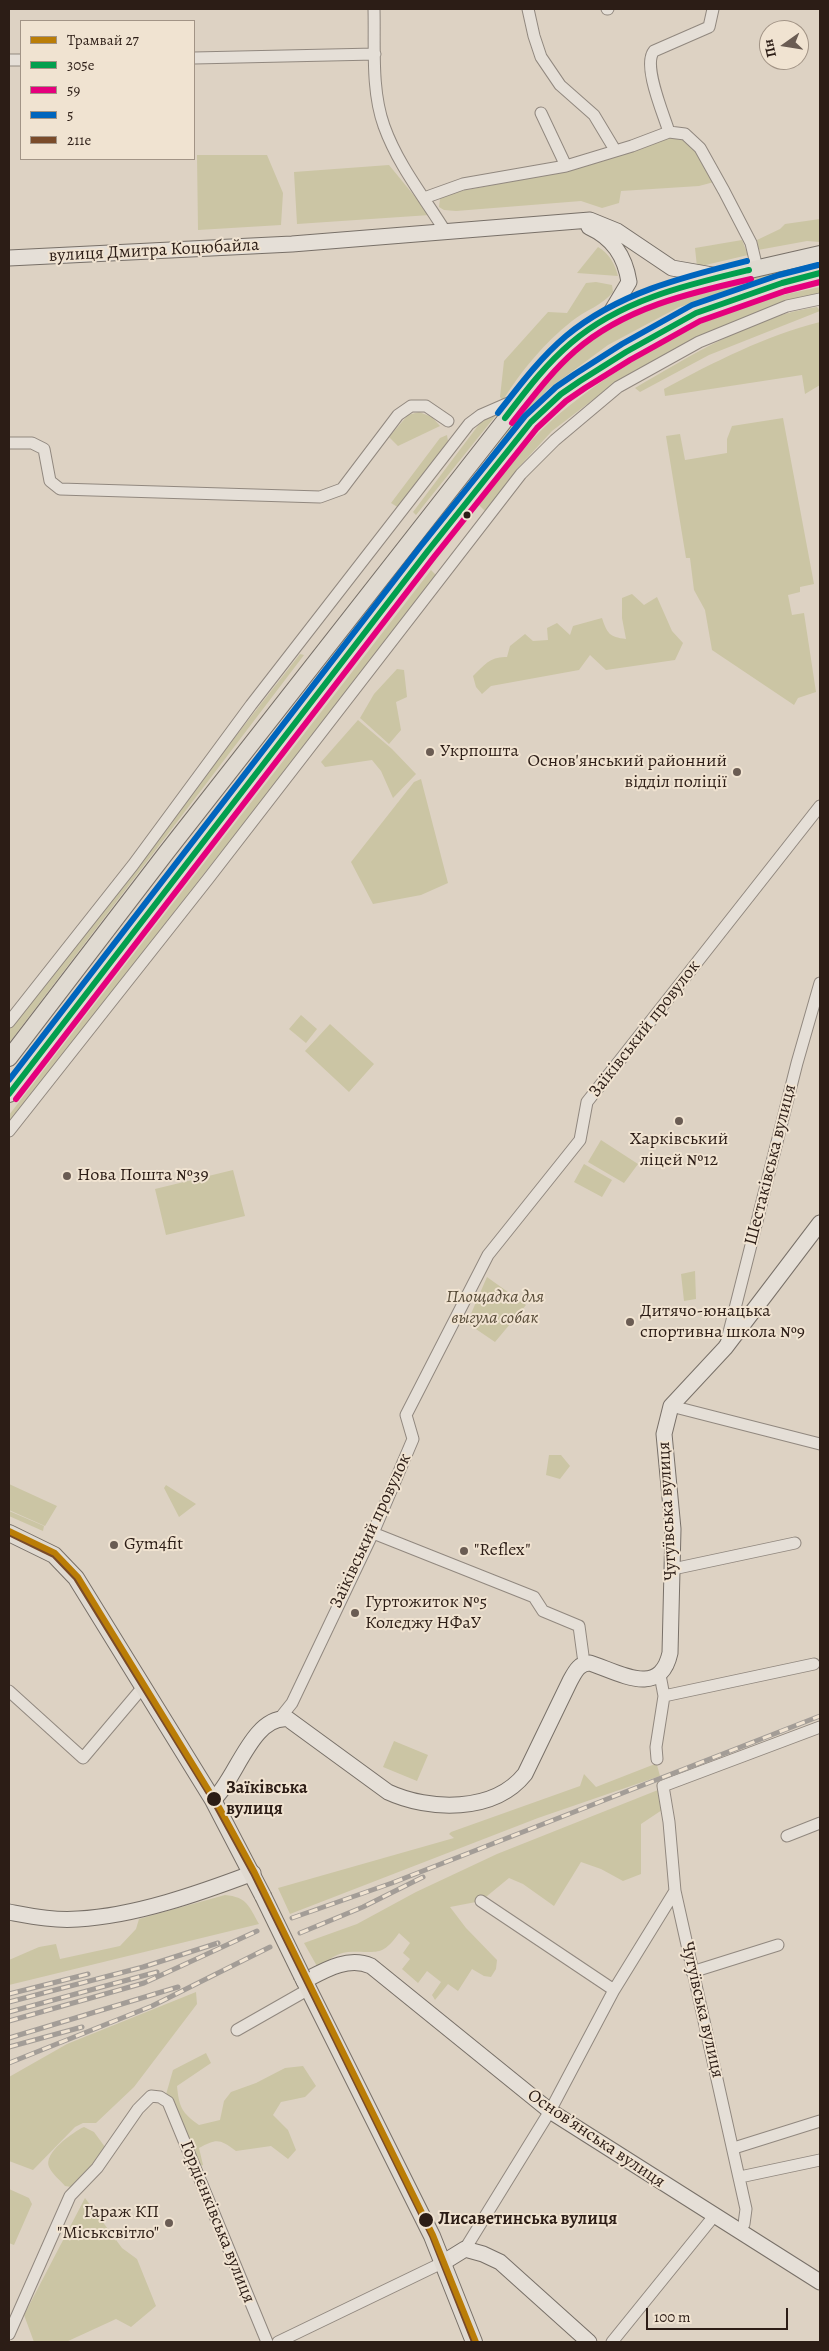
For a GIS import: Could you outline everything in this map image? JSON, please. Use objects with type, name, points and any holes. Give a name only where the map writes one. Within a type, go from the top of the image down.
[{"type":"main road","points":[[9,1058],[520,398],[572,342],[608,317],[668,291],[722,276],[820,254]]},
{"type":"main road","points":[[9,1094],[427,552],[531,422],[580,381],[696,313],[782,283],[820,273]]},
{"type":"main road","points":[[9,1533],[54,1555],[76,1578],[212,1800],[253,1874],[444,2262],[474,2342]]},
{"type":"street","points":[[374,9],[378,102],[383,126],[396,153],[445,231]]},
{"type":"street","points":[[528,9],[541,57],[560,84],[594,115],[615,150]]},
{"type":"street","points":[[669,132],[650,68],[652,54],[654,51],[709,27],[713,9]]},
{"type":"street","points":[[195,58],[375,54]]},
{"type":"street","points":[[542,113],[566,166]]},
{"type":"street","points":[[424,198],[463,184],[566,166],[632,146],[669,132],[685,134],[700,148],[751,243],[756,268]]},
{"type":"street","name":"вулиця Дмитра Коцюбайла","points":[[9,258],[292,244],[590,220],[617,231],[672,268],[722,276]]},
{"type":"street","points":[[568,222],[582,225],[603,234],[622,257],[629,282],[608,317]]},
{"type":"street","points":[[9,1131],[202,887],[521,474],[555,440],[618,387],[699,342],[787,306],[820,299]]},
{"type":"street","points":[[9,1022],[133,865],[251,705],[469,424],[480,415],[520,398]]},
{"type":"street","points":[[9,443],[32,443],[44,449],[50,481],[60,489],[320,497],[342,489],[398,415],[411,406],[426,406],[448,421]]},
{"type":"street","name":"Заїківський провулок","points":[[280,1718],[292,1703],[373,1533],[413,1439],[406,1415],[488,1255],[580,1140],[587,1102],[820,806]]},
{"type":"street","name":"Шестаківська вулиця","points":[[725,1348],[795,1073],[816,1012],[820,983]]},
{"type":"street","name":"Чугуївська вулиця","points":[[660,1675],[668,1666],[670,1653],[673,1529],[664,1434],[671,1406],[725,1348],[820,1223]]},
{"type":"street","points":[[671,1406],[820,1444]]},
{"type":"street","points":[[373,1533],[534,1596],[543,1611],[579,1626],[584,1663]]},
{"type":"street","points":[[673,1569],[795,1543]]},
{"type":"street","points":[[212,1800],[260,1732],[269,1722],[280,1718],[288,1719],[388,1792],[404,1800],[423,1804],[471,1803],[488,1799],[516,1786],[525,1774],[570,1681],[577,1668],[584,1663],[590,1663],[639,1679],[650,1680],[660,1675],[664,1696],[656,1747],[657,1758]]},
{"type":"street","points":[[664,1696],[814,1664]]},
{"type":"street","points":[[9,1692],[83,1758],[144,1687]]},
{"type":"street","name":"Чугуївська вулиця","points":[[739,2232],[746,2218],[740,2177],[675,1891],[669,1822],[663,1786],[820,1727]]},
{"type":"street","points":[[787,1836],[820,1823]]},
{"type":"street","points":[[9,1912],[67,1920],[91,1918],[190,1896],[253,1874]]},
{"type":"street","points":[[278,2342],[444,2262],[465,2249],[550,2111],[614,1990],[675,1891]]},
{"type":"street","points":[[481,1901],[614,1990]]},
{"type":"street","points":[[692,1972],[778,1945]]},
{"type":"street","name":"Основ’янська вулиця","points":[[305,1982],[344,1964],[360,1962],[371,1966],[550,2111],[820,2282]]},
{"type":"street","points":[[237,2030],[305,1982]]},
{"type":"street","name":"Гордієнківська вулиця","points":[[9,2334],[70,2196],[97,2168],[138,2109],[150,2096],[160,2096],[168,2102],[267,2342]]},
{"type":"street","points":[[734,2148],[820,2121]]},
{"type":"street","points":[[740,2177],[820,2160]]},
{"type":"street","points":[[612,2342],[714,2216]]},
{"type":"street","points":[[465,2249],[483,2254],[500,2262],[589,2342]]},
{"type":"green space","points":[[670,137],[686,141],[699,155],[714,182],[699,186],[621,191],[619,203],[602,208],[581,201],[456,211],[444,210],[439,207],[440,199],[450,193],[558,173]]},
{"type":"green space","points":[[197,155],[267,155],[283,193],[281,225],[198,230]]},
{"type":"green space","points":[[389,165],[430,215],[297,224],[294,172]]},
{"type":"green space","points":[[820,219],[820,242],[807,241],[758,250],[757,240],[780,229],[785,224]]},
{"type":"green space","points":[[742,240],[748,255],[697,267],[695,248]]},
{"type":"green space","points":[[598,247],[611,259],[618,276],[577,273]]},
{"type":"green space","points":[[820,263],[820,266],[679,307],[608,345],[547,390],[491,459],[489,457],[526,406],[567,359],[599,331],[622,317],[648,305],[705,287]]},
{"type":"green space","points":[[596,282],[612,285],[613,292],[604,301],[577,317],[552,339],[525,368],[503,400],[500,397],[504,361],[548,312],[567,313],[586,283]]},
{"type":"green space","points":[[820,287],[820,296],[786,303],[607,389],[552,431],[518,468],[485,511],[478,504],[525,448],[550,422],[594,387],[644,354],[730,311],[768,299]]},
{"type":"green space","points":[[817,307],[820,311],[709,355],[640,392],[635,388],[700,351],[747,328],[770,319]]},
{"type":"green space","points":[[820,322],[820,385],[805,394],[802,375],[665,396],[664,389],[721,360],[760,342]]},
{"type":"green space","points":[[419,412],[432,417],[440,426],[398,446],[389,437],[408,415]]},
{"type":"green space","points":[[497,414],[416,515],[413,512],[480,423],[485,418]]},
{"type":"green space","points":[[783,418],[814,584],[800,587],[800,592],[788,595],[792,615],[804,613],[816,692],[798,698],[794,705],[712,650],[705,610],[694,590],[690,558],[686,558],[666,436],[680,434],[685,460],[727,453],[727,439],[732,426]]},
{"type":"green space","points":[[447,435],[448,441],[399,508],[391,503],[440,438]]},
{"type":"green space","points":[[431,570],[437,576],[9,1123],[9,1115]]},
{"type":"green space","points":[[632,594],[644,605],[657,597],[672,631],[683,643],[675,660],[606,670],[590,655],[579,670],[491,686],[482,694],[476,687],[473,676],[484,665],[496,658],[507,657],[510,646],[525,634],[533,641],[548,640],[547,628],[557,623],[570,635],[573,626],[602,618],[605,627],[612,635],[626,639],[622,618],[622,598]]},
{"type":"green space","points":[[300,654],[304,655],[9,1043],[9,1026]]},
{"type":"green space","points":[[397,669],[404,670],[407,697],[396,702],[401,730],[389,744],[360,718],[374,694]]},
{"type":"green space","points":[[358,720],[392,749],[416,774],[393,798],[381,771],[372,760],[325,767],[321,762]]},
{"type":"green space","points":[[421,779],[448,883],[421,895],[373,904],[351,862],[414,782]]},
{"type":"green space","points":[[301,1015],[317,1029],[306,1043],[289,1029]]},
{"type":"green space","points":[[330,1024],[374,1064],[349,1092],[305,1051]]},
{"type":"green space","points":[[601,1140],[638,1164],[624,1183],[588,1162]]},
{"type":"green space","points":[[584,1164],[612,1180],[602,1197],[574,1182]]},
{"type":"green space","points":[[233,1170],[245,1216],[166,1235],[155,1189]]},
{"type":"green space","points":[[695,1271],[696,1299],[684,1301],[681,1274]]},
{"type":"green space","name":"Площадка для выгула собак","points":[[487,1277],[526,1305],[495,1342],[467,1323]]},
{"type":"green space","points":[[549,1455],[561,1455],[570,1466],[560,1479],[546,1475]]},
{"type":"green space","points":[[9,1484],[57,1506],[45,1526],[9,1510]]},
{"type":"green space","points":[[166,1485],[196,1504],[179,1517],[164,1488]]},
{"type":"green space","points":[[9,1511],[44,1526],[43,1531],[9,1516]]},
{"type":"green space","points":[[394,1741],[428,1755],[417,1781],[383,1767]]},
{"type":"green space","points":[[655,1764],[660,1776],[538,1818],[290,1914],[278,1888],[454,1838],[449,1834],[451,1832],[580,1786],[584,1774],[596,1787]]},
{"type":"green space","points":[[658,1790],[662,1810],[641,1824],[641,1874],[623,1881],[601,1869],[581,1862],[554,1906],[523,1884],[509,1878],[481,1901],[450,1907],[466,1928],[497,1960],[496,1969],[491,1977],[484,1976],[472,1969],[458,1991],[448,1984],[435,2000],[432,1995],[441,1982],[427,1971],[418,1983],[402,1969],[410,1959],[403,1953],[410,1943],[399,1933],[382,1950],[377,1952],[340,1954],[318,1968],[304,1943],[357,1924],[416,1892],[497,1854]]},
{"type":"green space","points":[[225,1895],[243,1900],[250,1907],[259,1924],[9,1985],[9,1960],[39,1947],[56,1944],[60,1959],[120,1946],[136,1929],[139,1919]]},
{"type":"green space","points":[[196,1992],[197,2004],[134,2087],[96,2123],[83,2123],[75,2127],[33,2170],[9,2161],[9,2077],[67,2044]]},
{"type":"green space","points":[[206,2053],[211,2063],[177,2086],[182,2109],[199,2125],[220,2120],[224,2101],[231,2092],[256,2083],[285,2068],[303,2066],[316,2086],[305,2097],[281,2102],[273,2115],[288,2130],[296,2150],[288,2159],[271,2146],[236,2151],[222,2142],[214,2141],[199,2148],[203,2165],[195,2168],[188,2166],[163,2105],[173,2070]]},
{"type":"green space","points":[[84,2127],[94,2132],[105,2147],[90,2170],[71,2187],[65,2186],[50,2170],[48,2161],[60,2144]]},
{"type":"green space","points":[[9,2189],[29,2198],[32,2204],[14,2245],[9,2243]]},
{"type":"green space","points":[[85,2198],[122,2248],[137,2259],[156,2306],[131,2327],[116,2319],[66,2342],[34,2342],[24,2315]]},
{"type":"railway","points":[[292,1918],[392,1883],[820,1716]]},
{"type":"railway","points":[[300,1933],[363,1907],[423,1877]]},
{"type":"railway","points":[[9,2021],[144,1983],[257,1931]]},
{"type":"railway","points":[[9,2002],[143,1967],[218,1943]]},
{"type":"railway","points":[[9,2063],[152,2006],[270,1947]]},
{"type":"railway","points":[[9,2012],[157,1972]]},
{"type":"railway","points":[[9,1994],[88,1974]]},
{"type":"railway","points":[[9,2038],[178,1987]]},
{"type":"railway","points":[[9,2047],[82,2027]]},
{"type":"tram line","name":"27","points":[[9,1531],[55,1553],[78,1577],[219,1807],[255,1873],[433,2235],[476,2342]]},
{"type":"transit line","name":"5","points":[[498,413],[547,354],[566,336],[607,308],[675,280],[747,261]]},
{"type":"transit line","name":"5","points":[[9,1080],[420,547],[525,416],[556,387],[575,374],[622,344],[692,305],[779,275],[818,265]]},
{"type":"transit line","name":"305e","points":[[505,418],[553,360],[590,328],[633,305],[655,296],[678,288],[749,270]]},
{"type":"transit line","name":"305e","points":[[9,1094],[427,552],[531,422],[561,394],[580,381],[626,352],[696,313],[782,283],[820,273]]},
{"type":"transit line","name":"59","points":[[512,423],[566,359],[594,336],[614,324],[658,304],[704,290],[751,279]]},
{"type":"transit line","name":"59","points":[[16,1099],[434,557],[537,428],[566,401],[585,388],[630,360],[700,321],[785,291],[820,282]]},
{"type":"transit line","name":"211е","points":[[9,1533],[54,1555],[76,1578],[213,1800],[253,1873],[432,2236],[474,2342]]},
{"type":"place","name":"Укрпошта","points":[[430,752]]},
{"type":"place","name":"Основ'янський районний відділ поліції","points":[[737,772]]},
{"type":"place","name":"Харківський ліцей №12","points":[[679,1121]]},
{"type":"place","name":"Нова Пошта №39","points":[[67,1176]]},
{"type":"place","name":"Дитячо-юнацька спортивна школа №9","points":[[630,1322]]},
{"type":"place","name":"Gym4fit","points":[[114,1545]]},
{"type":"place","name":"\"Reflex\"","points":[[464,1551]]},
{"type":"place","name":"Гуртожиток №5 Коледжу НФаУ","points":[[355,1613]]},
{"type":"place","name":"Заїківська вулиця","points":[[214,1799]]},
{"type":"place","name":"Лисаветинська вулиця","points":[[426,2220]]},
{"type":"place","name":"Гараж КП \"Міськсвітло\"","points":[[169,2223]]}]
